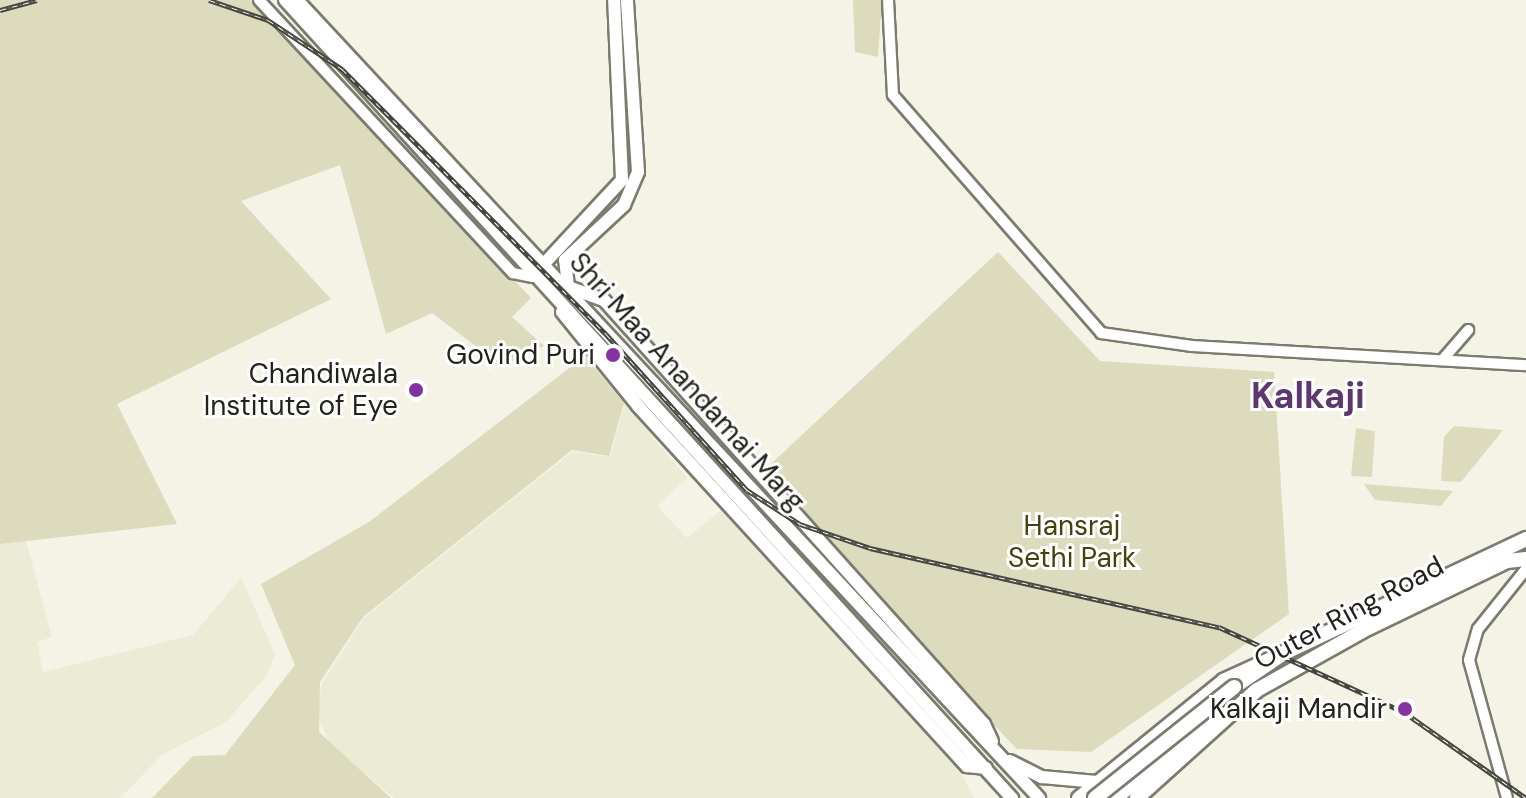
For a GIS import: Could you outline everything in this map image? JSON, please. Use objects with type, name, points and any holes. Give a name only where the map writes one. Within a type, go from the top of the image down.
[{"type":"main road","name":"Shri Maa Anandamai Marg","points":[[285,0],[559,305],[578,338],[967,766],[986,768],[1001,791]]},
{"type":"main road","name":"Shri Maa Anandamai Marg","points":[[297,0],[546,263],[1039,798]]},
{"type":"main road","points":[[532,277],[622,180],[614,0]]},
{"type":"main road","points":[[627,0],[638,172],[624,205],[565,260],[568,287],[604,300],[984,724],[999,753],[1042,777],[1097,782]]},
{"type":"main road","name":"Outer Ring Road","points":[[1095,798],[1234,687],[1284,653],[1526,539]]},
{"type":"main road","name":"Outer Ring Road","points":[[1137,798],[1257,690],[1362,631],[1507,561],[1526,559]]},
{"type":"main road","points":[[1078,798],[1223,680],[1284,653]]},
{"type":"main road","points":[[1117,798],[1257,690]]},
{"type":"main road","points":[[1135,751],[1131,764],[1146,775]]},
{"type":"main road","points":[[1001,791],[1012,798]]},
{"type":"street","points":[[259,0],[513,273],[532,277]]},
{"type":"street","points":[[888,0],[893,95],[1101,333],[1192,346],[1526,365]]},
{"type":"street","points":[[1444,358],[1468,330]]},
{"type":"street","points":[[1507,798],[1469,660],[1478,629],[1526,569]]},
{"type":"shaded area","points":[[625,404],[687,478],[657,506],[687,538],[721,510],[962,774],[974,798],[394,798],[330,744],[317,715],[322,683],[364,618],[572,452],[610,457]]},
{"type":"shaded area","points":[[26,541],[52,637],[37,642],[43,672],[193,635],[241,578],[275,654],[267,675],[226,722],[163,754],[120,798],[0,798],[0,544]]},
{"type":"green space","points":[[0,0],[251,0],[531,298],[512,317],[544,346],[502,366],[432,313],[386,334],[340,165],[241,201],[331,299],[117,404],[177,524],[0,544]]},
{"type":"green space","points":[[853,0],[882,0],[878,57],[855,52]]},
{"type":"green space","name":"Hansraj Sethi Park","points":[[998,252],[1100,361],[1274,372],[1289,614],[1091,752],[1017,749],[757,477]]},
{"type":"green space","points":[[585,356],[624,403],[609,456],[572,450],[363,617],[320,682],[319,732],[391,798],[152,798],[193,756],[225,755],[295,665],[261,584],[369,522]]},
{"type":"green space","points":[[1454,426],[1503,430],[1461,482],[1441,481],[1444,437]]},
{"type":"green space","points":[[1356,428],[1375,431],[1372,477],[1351,476]]},
{"type":"green space","points":[[1364,484],[1453,491],[1441,506],[1375,500]]},
{"type":"railway","points":[[0,10],[37,0]]},
{"type":"railway","points":[[209,0],[268,20],[342,69],[606,334],[747,490],[800,524],[870,548],[1219,627],[1404,712],[1526,798]]},
{"type":"place","name":"Govind Puri","points":[[613,355]]},
{"type":"place","name":"Chandiwala Institute of Eye","points":[[416,390]]},
{"type":"place","name":"Kalkaji Mandir","points":[[1405,709]]},
{"type":"district","name":"Kalkaji","points":[[1308,396]]}]
